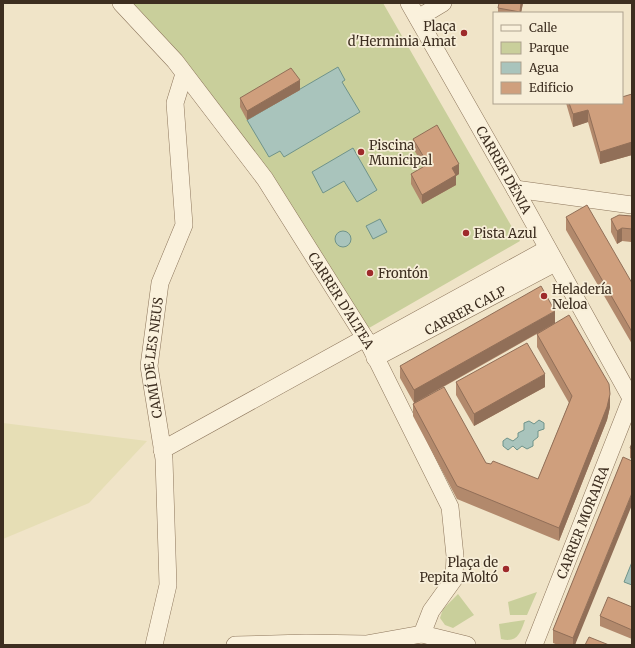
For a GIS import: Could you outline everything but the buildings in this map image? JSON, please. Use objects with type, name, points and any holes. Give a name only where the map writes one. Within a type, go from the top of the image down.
[{"type":"street","name":"CARRER D'ALTEA","points":[[121,3],[175,62],[265,179],[370,348],[450,507],[455,556],[454,579],[431,610],[422,634]]},
{"type":"street","name":"CARRER DÉNIA","points":[[408,3],[515,189],[631,400]]},
{"type":"street","points":[[418,18],[443,3]]},
{"type":"street","name":"CAMÍ DE LES NEUS","points":[[154,645],[168,585],[162,450],[149,366],[160,283],[184,225],[175,103],[184,74]]},
{"type":"street","points":[[515,189],[632,205]]},
{"type":"street","name":"CARRER CALP","points":[[162,450],[370,348],[551,256]]},
{"type":"street","name":"CARRER MORAIRA","points":[[534,645],[631,400]]},
{"type":"street","points":[[235,645],[306,643],[366,644],[422,634],[467,645]]},
{"type":"shaded area","points":[[3,423],[147,441],[89,503],[3,539]]},
{"type":"green space","points":[[121,3],[383,3],[520,241],[366,331],[265,179]]},
{"type":"green space","points":[[537,592],[527,615],[510,615],[508,602]]},
{"type":"green space","points":[[458,594],[474,615],[453,628],[445,625],[440,618],[443,609]]},
{"type":"green space","points":[[525,620],[517,636],[511,640],[501,639],[499,624]]},
{"type":"water","points":[[338,67],[345,80],[342,82],[360,112],[284,157],[280,151],[269,157],[247,120]]},
{"type":"water","points":[[353,148],[377,190],[357,202],[344,181],[323,193],[312,172]]},
{"type":"water","points":[[380,219],[387,232],[373,239],[366,226]]},
{"type":"water","points":[[343,231],[350,236],[351,239],[346,246],[343,247],[336,242],[335,239],[340,232]]},
{"type":"water","points":[[539,420],[544,423],[544,429],[538,431],[538,437],[533,441],[533,446],[527,449],[522,446],[517,450],[513,446],[508,450],[503,446],[503,441],[507,438],[513,441],[518,437],[518,433],[524,430],[524,423],[529,421],[534,424]]},
{"type":"water","points":[[632,562],[632,585],[624,582]]},
{"type":"place","name":"Plaça d'Herminia Amat","points":[[464,33]]},
{"type":"place","name":"Piscina Municipal","points":[[361,152]]},
{"type":"place","name":"Pista Azul","points":[[466,233]]},
{"type":"place","name":"Frontón","points":[[370,273]]},
{"type":"place","name":"Heladería Neloa","points":[[544,296]]},
{"type":"place","name":"Plaça de Pepita Moltó","points":[[506,569]]}]
